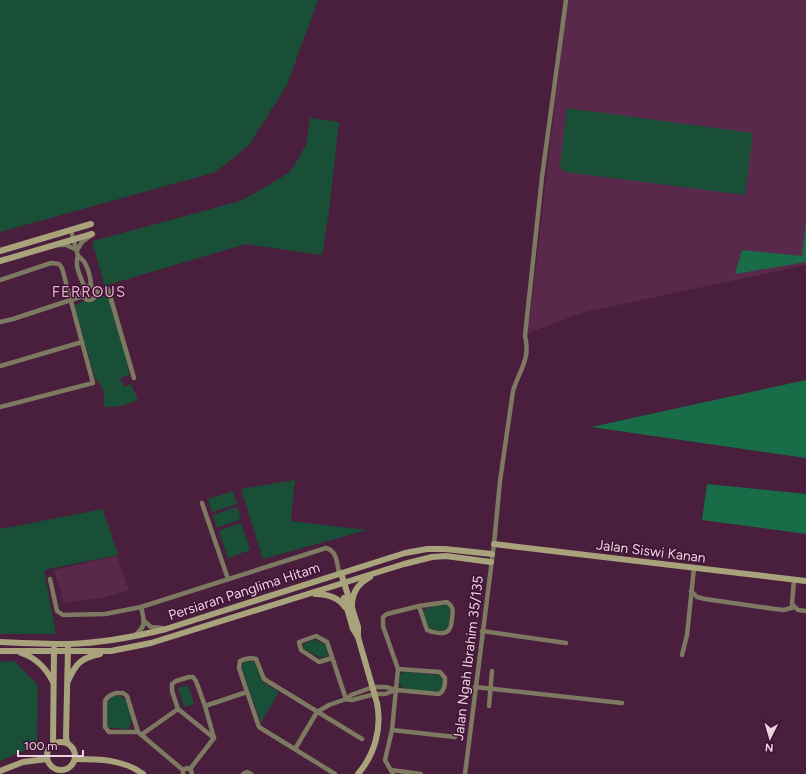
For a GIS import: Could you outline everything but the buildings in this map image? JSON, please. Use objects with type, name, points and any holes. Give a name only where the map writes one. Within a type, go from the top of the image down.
[{"type":"main road","points":[[0,251],[91,224]]},
{"type":"main road","points":[[0,261],[92,234]]},
{"type":"main road","name":"Jalan Siswi Kanan","points":[[494,544],[806,581]]},
{"type":"main road","name":"Persiaran Panglima Hitam","points":[[0,642],[68,644],[100,642],[132,637],[166,628],[405,553],[427,549],[445,549],[492,554]]},
{"type":"main road","name":"Persiaran Panglima Hitam","points":[[54,651],[111,651],[152,643],[342,583],[432,557],[446,556],[491,562]]},
{"type":"main road","points":[[349,608],[356,588],[362,582],[378,572]]},
{"type":"main road","points":[[339,573],[349,608],[358,628],[358,637],[379,712],[375,742],[369,757],[358,774]]},
{"type":"main road","points":[[307,594],[324,594],[336,598],[349,608]]},
{"type":"main road","points":[[53,744],[54,644]]},
{"type":"main road","points":[[67,743],[68,644]]},
{"type":"main road","points":[[0,651],[54,651]]},
{"type":"main road","points":[[14,651],[38,661],[46,671],[53,684]]},
{"type":"main road","points":[[67,684],[73,669],[80,660],[88,656],[111,651]]},
{"type":"main road","points":[[58,742],[67,743],[74,749],[75,759],[70,767],[60,770],[52,767],[47,759],[47,750],[53,744],[58,742]]},
{"type":"main road","points":[[0,771],[24,762],[47,759]]},
{"type":"main road","points":[[75,759],[108,760],[128,765],[143,774]]},
{"type":"street","name":"Jalan Ngah Ibrahim 35/135","points":[[465,774],[494,544],[500,481],[513,391],[523,369],[526,354],[527,343],[525,336],[532,262],[566,0]]},
{"type":"street","points":[[71,230],[77,250],[78,256],[76,260],[78,271],[85,288]]},
{"type":"street","points":[[77,250],[82,242],[92,234]]},
{"type":"street","points":[[56,244],[77,250]]},
{"type":"street","points":[[78,256],[83,258],[88,270],[91,286],[95,289],[96,293]]},
{"type":"street","points":[[0,280],[54,262],[59,264],[62,268],[93,383],[0,407]]},
{"type":"street","points":[[83,296],[82,292],[85,288],[91,286]]},
{"type":"street","points":[[83,296],[87,299],[91,299],[96,293],[108,289],[134,378]]},
{"type":"street","points":[[0,322],[83,296]]},
{"type":"street","points":[[0,366],[82,342]]},
{"type":"street","points":[[202,503],[228,579]]},
{"type":"street","points":[[50,579],[57,610],[63,615],[105,614],[140,607],[326,548],[331,550],[335,555],[339,573]]},
{"type":"street","points":[[682,655],[687,635],[694,568]]},
{"type":"street","points":[[794,580],[792,604],[798,610],[806,611]]},
{"type":"street","points":[[691,591],[697,597],[705,599],[784,610],[794,607]]},
{"type":"street","points":[[419,606],[427,630],[442,633],[450,630],[453,608],[452,605],[447,602],[419,606],[387,614],[383,617],[383,626],[398,669],[392,730],[385,760],[392,772],[421,774]]},
{"type":"street","points":[[132,637],[142,630],[144,621],[140,607]]},
{"type":"street","points":[[144,621],[150,627],[166,628]]},
{"type":"street","points":[[482,631],[566,644]]},
{"type":"street","points":[[332,658],[319,662],[301,650],[299,642],[316,636],[327,642],[346,699]]},
{"type":"street","points":[[335,774],[259,727],[239,668],[240,661],[252,657],[256,659],[264,680],[362,739]]},
{"type":"street","points":[[295,749],[317,712],[329,705],[346,699],[351,695],[373,687],[386,687],[396,690],[439,694],[442,692],[445,684],[445,678],[440,672],[398,669]]},
{"type":"street","points":[[488,706],[492,671]]},
{"type":"street","points":[[178,709],[139,733],[109,732],[105,727],[106,698],[116,693],[122,693],[127,696],[139,733],[183,772],[187,768],[191,772],[214,738],[206,706],[194,677],[176,680],[172,684],[172,690],[178,709],[214,738]]},
{"type":"street","points":[[475,687],[622,704]]},
{"type":"street","points":[[346,699],[352,700],[375,694],[386,694],[396,690]]},
{"type":"street","points":[[206,706],[247,692]]},
{"type":"street","points":[[200,727],[208,727],[210,722]]},
{"type":"street","points":[[392,730],[455,737]]},
{"type":"street","points":[[243,774],[248,772],[251,774]]},
{"type":"shaded area","points":[[567,0],[806,0],[806,265],[585,312],[528,333]]},
{"type":"shaded area","points":[[117,556],[129,590],[102,598],[64,603],[54,570]]},
{"type":"green space","points":[[0,0],[318,0],[287,85],[249,145],[216,172],[0,232]]},
{"type":"green space","points":[[567,108],[753,133],[745,195],[565,172],[560,168]]},
{"type":"green space","points":[[310,118],[339,122],[329,211],[322,255],[246,244],[104,286],[93,241],[240,201],[257,192],[290,172],[306,145]]},
{"type":"green space","points":[[806,220],[806,262],[735,274],[742,250],[802,256]]},
{"type":"green space","points":[[102,296],[107,296],[109,298],[129,365],[127,366],[130,374],[120,378],[124,387],[131,384],[138,400],[121,406],[104,407],[103,391],[95,378],[75,309],[75,306],[80,303],[90,302]]},
{"type":"green space","points":[[806,380],[806,458],[591,427]]},
{"type":"green space","points":[[295,480],[291,521],[367,530],[263,559],[241,489]]},
{"type":"green space","points":[[707,484],[806,494],[806,534],[702,520]]},
{"type":"green space","points":[[233,491],[237,504],[212,512],[208,499]]},
{"type":"green space","points":[[237,507],[241,519],[217,528],[213,515]]},
{"type":"green space","points":[[103,509],[118,555],[44,570],[56,634],[0,634],[0,529]]},
{"type":"green space","points":[[241,523],[250,550],[228,558],[219,531]]},
{"type":"green space","points":[[447,605],[450,608],[449,627],[444,631],[429,629],[423,612],[430,607]]},
{"type":"green space","points":[[315,640],[325,644],[328,651],[328,656],[320,658],[304,649],[303,644]]},
{"type":"green space","points":[[250,660],[255,663],[263,682],[279,692],[261,723],[242,669],[244,662]]},
{"type":"green space","points":[[14,661],[38,685],[37,745],[0,761],[0,662]]},
{"type":"green space","points":[[406,672],[439,675],[443,680],[442,689],[438,692],[404,689],[400,684],[399,677],[401,673]]},
{"type":"green space","points":[[188,685],[194,704],[184,707],[178,688]]},
{"type":"green space","points":[[113,696],[120,696],[125,699],[131,718],[128,729],[112,728],[108,727],[106,724],[106,703]]},
{"type":"district","name":"FERROUS","points":[[89,292]]}]
